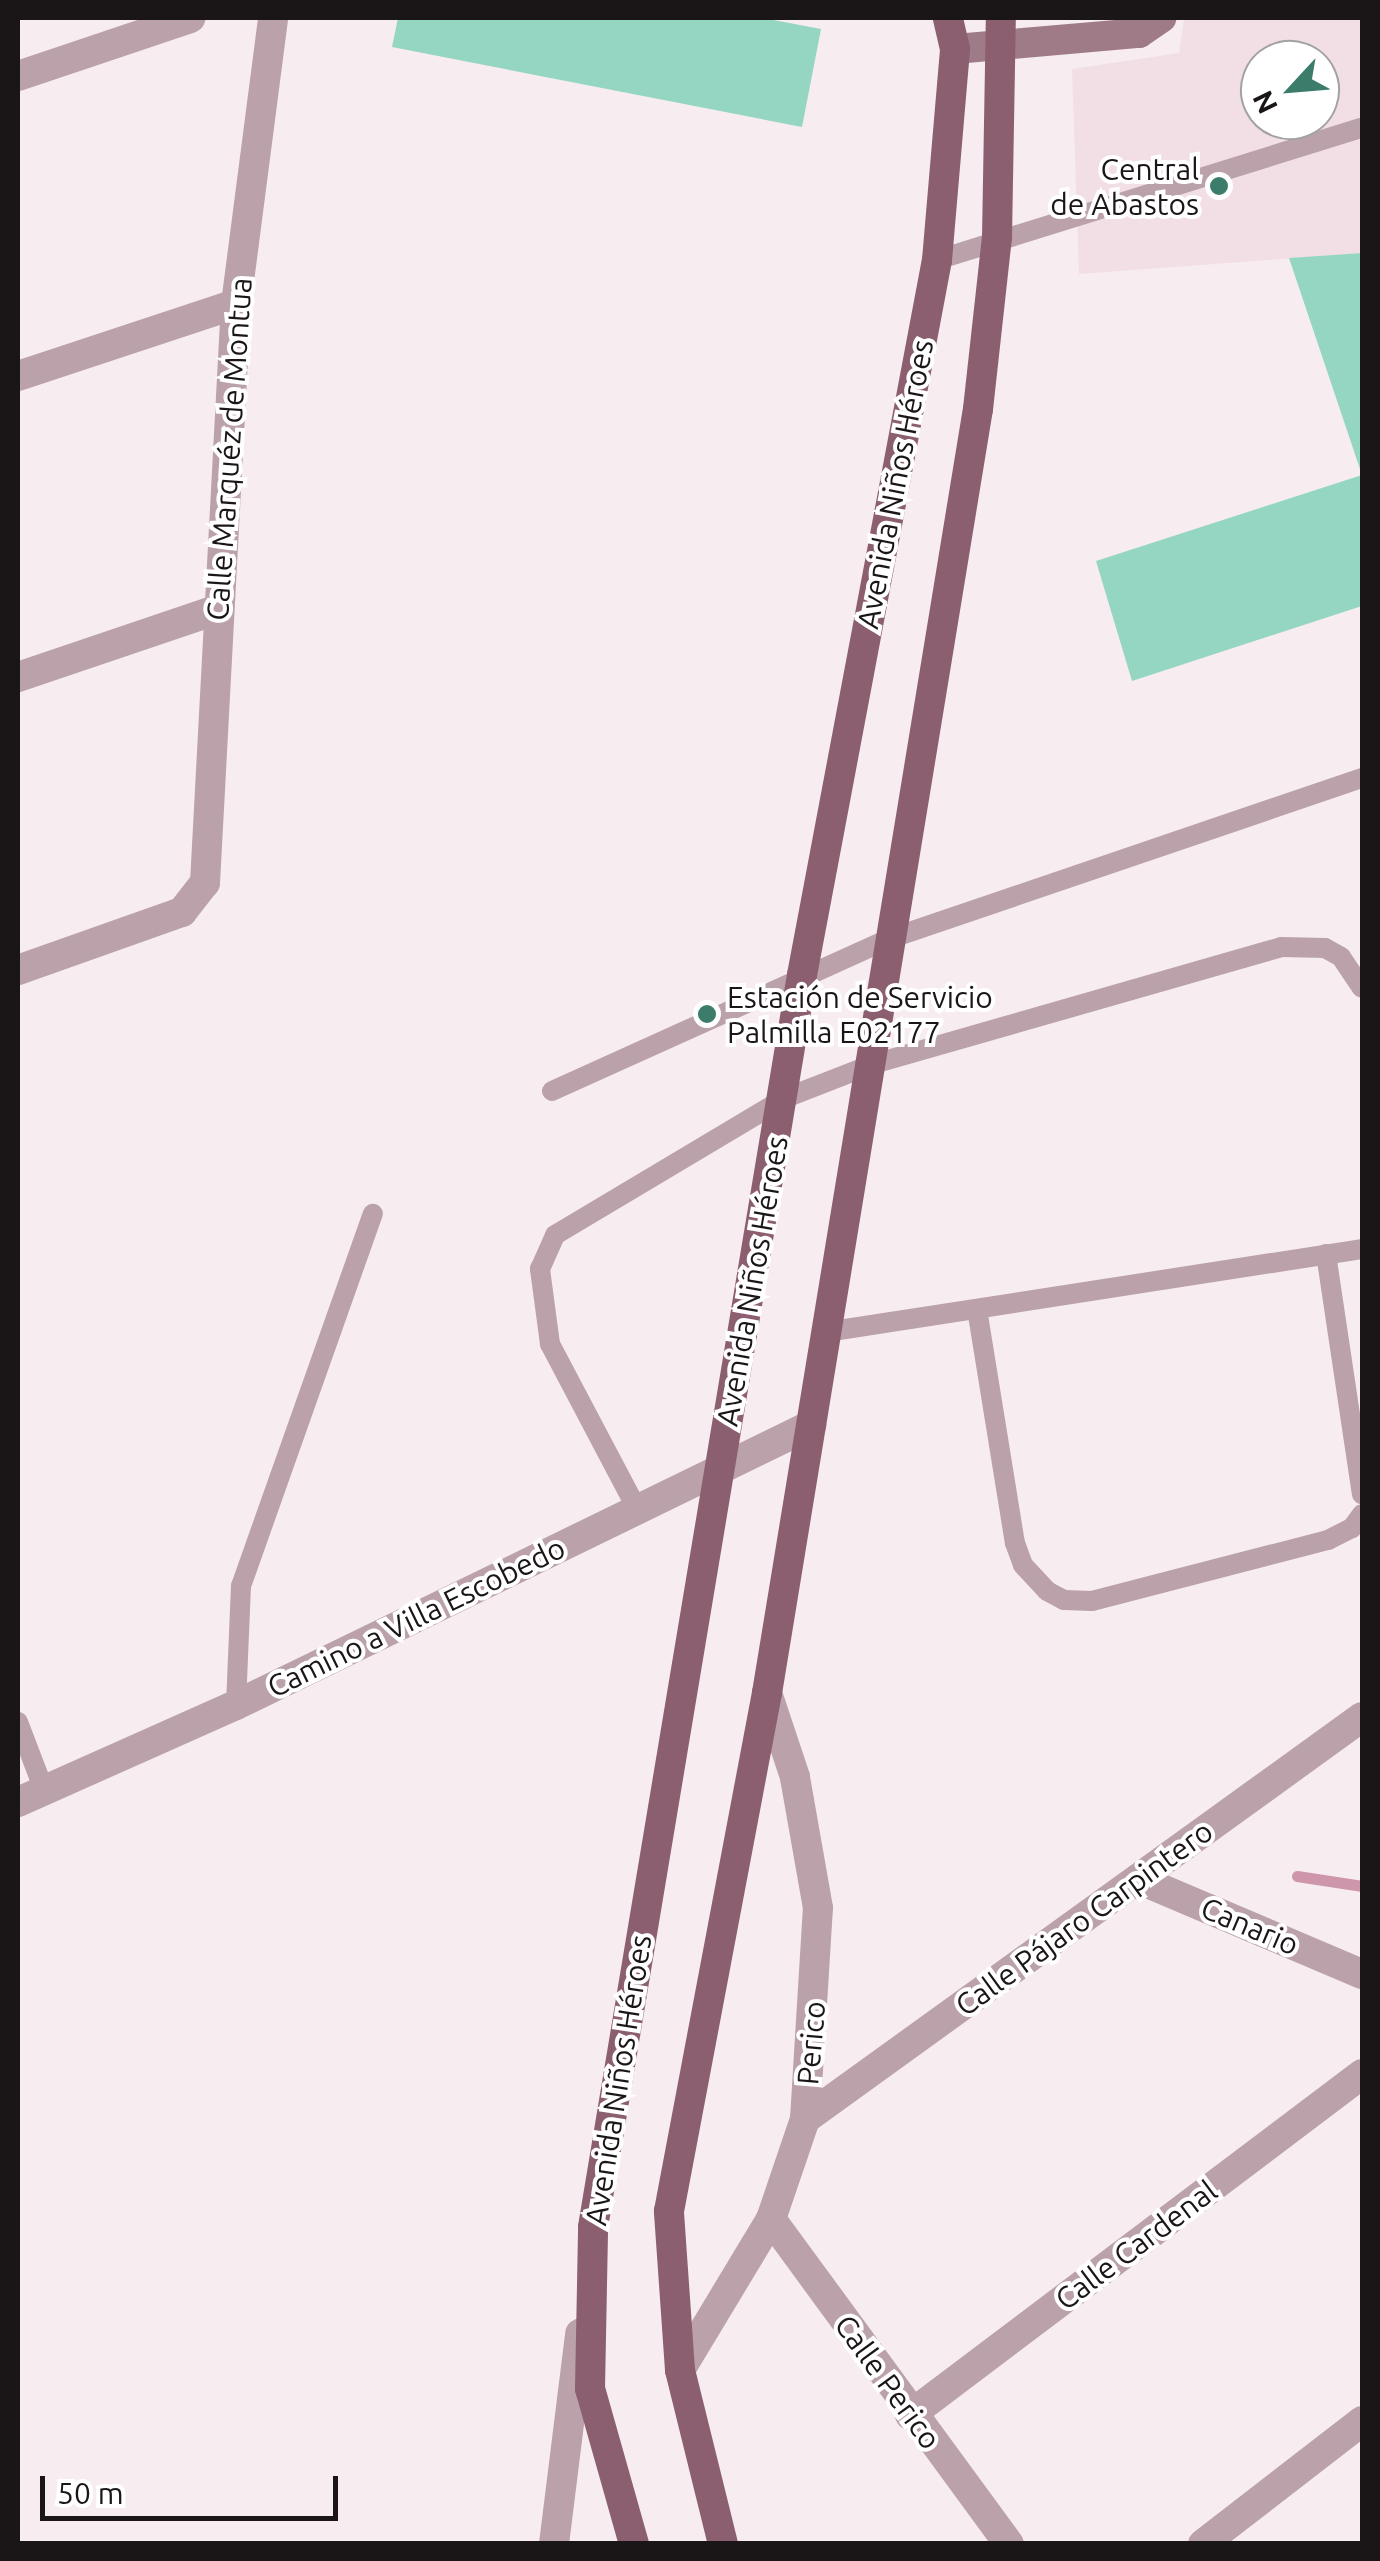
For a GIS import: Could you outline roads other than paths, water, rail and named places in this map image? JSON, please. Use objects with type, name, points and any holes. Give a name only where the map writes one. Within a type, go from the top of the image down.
[{"type":"main road","name":"Avenida Niños Héroes","points":[[634,2544],[590,2390],[593,2227],[802,975],[937,260],[954,50],[948,18]]},
{"type":"main road","name":"Avenida Niños Héroes","points":[[723,2544],[680,2370],[668,2210],[767,1693],[870,1065],[886,940],[978,409],[997,238],[1003,31]]},
{"type":"street","points":[[18,76],[190,18]]},
{"type":"street","name":"Calle Marquéz de Montua","points":[[18,970],[182,912],[205,882],[236,304],[273,18]]},
{"type":"street","points":[[954,50],[1003,31],[1139,34],[1160,18]]},
{"type":"street","points":[[18,376],[236,304]]},
{"type":"street","points":[[18,677],[219,610]]},
{"type":"street","name":"Camino a Villa Escobedo","points":[[31,1796],[236,1705],[811,1426]]},
{"type":"street","name":"Perico","points":[[680,2370],[770,2218],[805,2119],[818,1908],[794,1777],[767,1693]]},
{"type":"street","name":"Calle Pájaro Carpintero","points":[[805,2119],[1362,1717]]},
{"type":"street","name":"Canario","points":[[1138,1878],[1362,1974]]},
{"type":"street","name":"Calle Cardenal","points":[[910,2415],[1362,2074]]},
{"type":"street","name":"Calle Perico","points":[[770,2218],[910,2415],[1009,2544]]},
{"type":"street","points":[[554,2544],[593,2227]]},
{"type":"street","points":[[1203,2544],[1362,2421]]},
{"type":"lane","points":[[937,260],[997,238],[1362,128]]},
{"type":"lane","points":[[552,1092],[886,940],[1362,778]]},
{"type":"lane","points":[[637,1509],[550,1344],[540,1309],[540,1269],[555,1235],[783,1099],[870,1065],[1281,947],[1325,948],[1341,957],[1362,988]]},
{"type":"lane","points":[[236,1705],[241,1586],[372,1214]]},
{"type":"lane","points":[[826,1332],[1362,1249]]},
{"type":"lane","points":[[1326,1254],[1362,1494]]},
{"type":"lane","points":[[977,1308],[1015,1543],[1034,1578],[1064,1600],[1092,1601],[1328,1540],[1352,1528],[1362,1514]]},
{"type":"lane","points":[[18,1722],[31,1796]]},
{"type":"waterway","points":[[1297,1876],[1362,1886]]},
{"type":"place","name":"Central de Abastos","points":[[1219,186]]},
{"type":"place","name":"Estación de Servicio Palmilla E02177","points":[[707,1014]]}]
